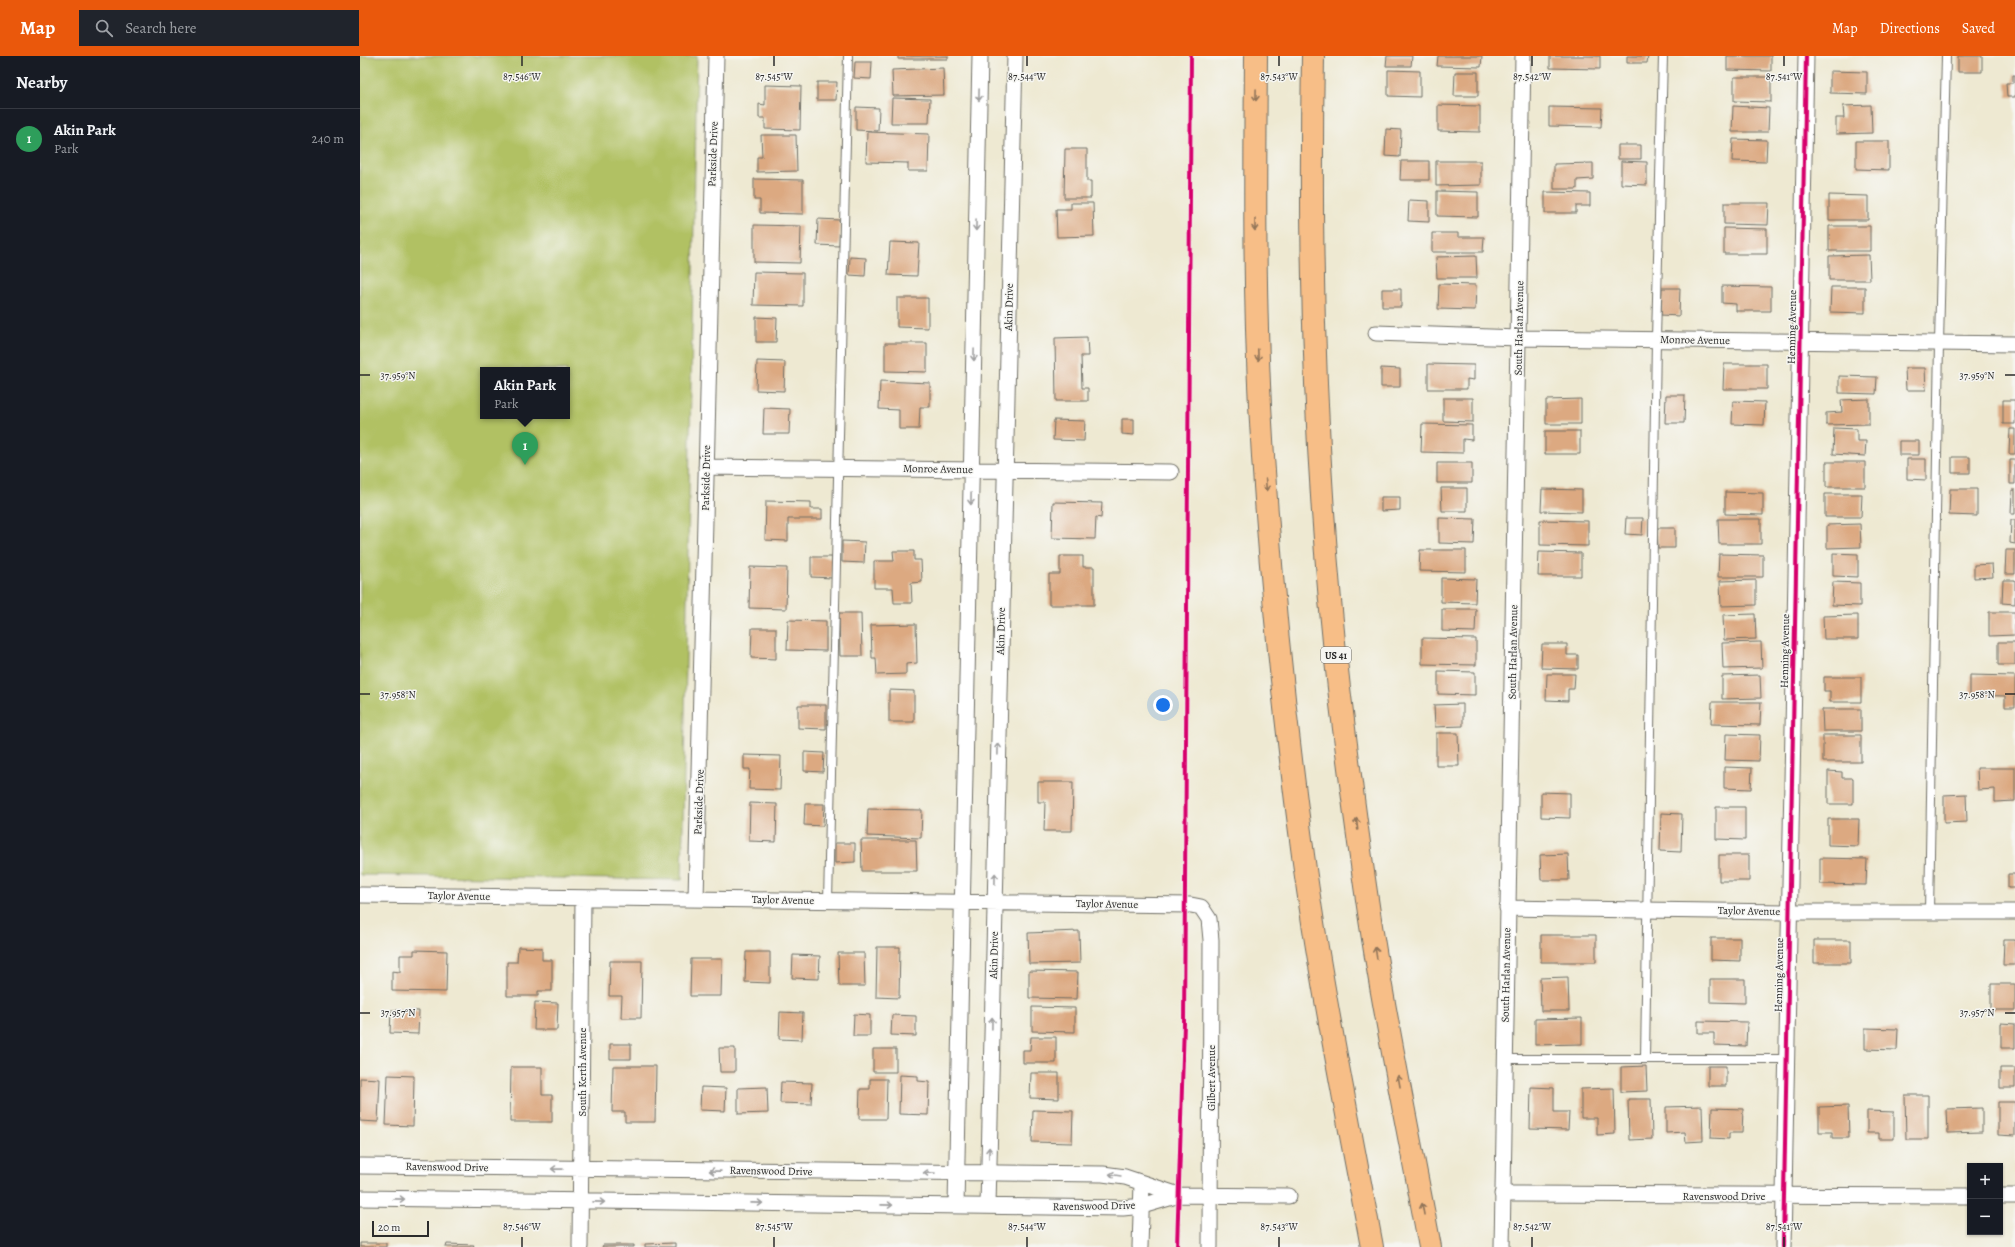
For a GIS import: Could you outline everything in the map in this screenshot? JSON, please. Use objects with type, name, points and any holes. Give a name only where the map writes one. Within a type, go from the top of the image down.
[{"type":"highway","points":[[1256,56],[1255,172],[1260,407],[1280,658],[1303,856],[1324,993],[1372,1247]]},
{"type":"highway","name":"US 41","points":[[1313,56],[1312,228],[1314,337],[1324,516],[1339,686],[1376,958],[1430,1247]]},
{"type":"street","name":"Parkside Drive","points":[[696,899],[716,56]]},
{"type":"street","points":[[956,1206],[980,56]]},
{"type":"street","name":"Akin Drive","points":[[988,1206],[1015,56]]},
{"type":"street","name":"South Harlan Avenue","points":[[1502,1247],[1523,56]]},
{"type":"street","name":"Henning Avenue","points":[[1783,1247],[1806,56]]},
{"type":"street","name":"Monroe Avenue","points":[[1376,333],[1519,338],[2015,344]]},
{"type":"street","name":"Monroe Avenue","points":[[706,467],[1171,472]]},
{"type":"street","name":"Taylor Avenue","points":[[360,895],[1191,905],[1201,907],[1204,911]]},
{"type":"street","name":"South Kerth Avenue","points":[[580,1247],[583,898]]},
{"type":"street","name":"Taylor Avenue","points":[[1507,908],[1789,912],[2015,912]]},
{"type":"street","name":"Gilbert Avenue","points":[[1204,911],[1210,924],[1211,940],[1210,1247]]},
{"type":"street","name":"Ravenswood Drive","points":[[360,1166],[581,1170],[1111,1175],[1179,1195]]},
{"type":"street","points":[[1140,1247],[1142,1183]]},
{"type":"street","name":"Ravenswood Drive","points":[[1502,1194],[1967,1196]]},
{"type":"street","name":"Ravenswood Drive","points":[[360,1198],[1123,1208],[1142,1206],[1179,1195],[1289,1196]]},
{"type":"street","points":[[2003,1196],[2015,1196]]},
{"type":"lane","points":[[828,901],[848,56]]},
{"type":"lane","points":[[1645,1059],[1646,910],[1656,339],[1663,56]]},
{"type":"lane","points":[[1929,912],[1939,343],[1946,56]]},
{"type":"lane","points":[[1505,1059],[1786,1059]]},
{"type":"green space","points":[[360,56],[697,56],[682,880],[360,875]]},
{"type":"building","points":[[898,56],[948,56],[948,59],[898,59]]},
{"type":"building","points":[[1387,56],[1412,56],[1411,66],[1386,66]]},
{"type":"building","points":[[1438,56],[1482,56],[1481,67],[1437,66]]},
{"type":"building","points":[[1550,56],[1600,56],[1600,69],[1550,68]]},
{"type":"building","points":[[1627,56],[1648,56],[1647,63],[1627,63]]},
{"type":"building","points":[[1727,56],[1771,56],[1771,71],[1727,70]]},
{"type":"building","points":[[1958,56],[1982,56],[1982,72],[1958,72]]},
{"type":"building","points":[[855,62],[872,62],[871,79],[854,78]]},
{"type":"building","points":[[943,68],[944,95],[893,96],[892,70]]},
{"type":"building","points":[[1388,70],[1420,71],[1420,97],[1388,96]]},
{"type":"building","points":[[1830,71],[1867,72],[1867,94],[1830,93]]},
{"type":"building","points":[[1455,72],[1478,72],[1478,96],[1454,96]]},
{"type":"building","points":[[2013,75],[2015,75],[2015,97],[2007,97],[2006,83],[2013,83]]},
{"type":"building","points":[[1734,77],[1771,77],[1771,102],[1734,101]]},
{"type":"building","points":[[817,82],[837,82],[836,100],[817,100]]},
{"type":"building","points":[[765,85],[801,86],[800,130],[765,129],[765,118],[759,118],[759,104],[765,105]]},
{"type":"building","points":[[892,98],[930,99],[929,123],[891,123]]},
{"type":"building","points":[[1438,105],[1480,106],[1480,132],[1438,131]]},
{"type":"building","points":[[1871,105],[1872,133],[1836,134],[1836,118],[1844,118],[1843,106]]},
{"type":"building","points":[[1733,106],[1769,108],[1768,132],[1732,132]]},
{"type":"building","points":[[856,107],[879,108],[878,131],[856,130]]},
{"type":"building","points":[[1549,107],[1602,108],[1601,127],[1549,126]]},
{"type":"building","points":[[1386,129],[1401,130],[1400,157],[1385,156]]},
{"type":"building","points":[[867,132],[929,134],[928,171],[908,171],[908,163],[866,162]]},
{"type":"building","points":[[761,135],[796,135],[797,171],[757,172],[757,157],[762,157]]},
{"type":"building","points":[[1733,139],[1767,140],[1766,162],[1732,161]]},
{"type":"building","points":[[1856,141],[1889,141],[1889,170],[1856,169]]},
{"type":"building","points":[[1618,145],[1641,145],[1641,159],[1618,159]]},
{"type":"building","points":[[1065,149],[1087,149],[1087,181],[1091,181],[1091,198],[1064,198]]},
{"type":"building","points":[[1401,161],[1429,161],[1429,180],[1400,180]]},
{"type":"building","points":[[1436,161],[1481,161],[1481,185],[1436,186]]},
{"type":"building","points":[[1621,161],[1647,162],[1647,185],[1621,184]]},
{"type":"building","points":[[1593,163],[1593,179],[1577,180],[1577,189],[1554,189],[1554,164]]},
{"type":"building","points":[[754,179],[803,180],[803,214],[760,213],[760,200],[754,200]]},
{"type":"building","points":[[1437,191],[1478,192],[1478,217],[1437,216]]},
{"type":"building","points":[[1545,192],[1590,193],[1590,206],[1576,206],[1576,213],[1545,213]]},
{"type":"building","points":[[1829,195],[1868,196],[1868,220],[1829,220]]},
{"type":"building","points":[[1409,200],[1429,201],[1429,222],[1408,221]]},
{"type":"building","points":[[1071,203],[1093,203],[1094,236],[1057,237],[1056,209],[1071,209]]},
{"type":"building","points":[[1724,203],[1769,203],[1768,225],[1724,224]]},
{"type":"building","points":[[818,219],[840,220],[839,246],[817,245]]},
{"type":"building","points":[[754,225],[801,226],[800,263],[754,262]]},
{"type":"building","points":[[1829,226],[1870,226],[1870,251],[1829,251]]},
{"type":"building","points":[[1724,228],[1767,229],[1767,254],[1724,254]]},
{"type":"building","points":[[1432,233],[1458,233],[1458,237],[1484,237],[1483,252],[1432,252]]},
{"type":"building","points":[[890,242],[919,243],[917,276],[888,275]]},
{"type":"building","points":[[1869,255],[1870,280],[1829,280],[1829,256]]},
{"type":"building","points":[[1476,256],[1477,278],[1437,278],[1436,257]]},
{"type":"building","points":[[850,257],[866,258],[865,276],[849,275]]},
{"type":"building","points":[[754,272],[803,273],[803,306],[753,305]]},
{"type":"building","points":[[1439,284],[1476,285],[1475,310],[1438,309]]},
{"type":"building","points":[[1722,286],[1771,287],[1771,311],[1736,311],[1736,304],[1722,303]]},
{"type":"building","points":[[1831,287],[1865,287],[1865,313],[1830,312]]},
{"type":"building","points":[[1662,288],[1680,288],[1679,316],[1661,315]]},
{"type":"building","points":[[1382,289],[1401,289],[1401,307],[1382,307]]},
{"type":"building","points":[[897,298],[928,298],[928,328],[897,327]]},
{"type":"building","points":[[756,317],[777,318],[776,342],[756,342]]},
{"type":"building","points":[[1087,337],[1088,356],[1081,356],[1082,388],[1088,388],[1088,401],[1056,401],[1055,338]]},
{"type":"building","points":[[885,343],[927,343],[927,372],[885,371]]},
{"type":"building","points":[[757,361],[785,362],[784,391],[756,390]]},
{"type":"building","points":[[1428,364],[1474,365],[1474,380],[1467,379],[1467,389],[1428,389]]},
{"type":"building","points":[[1724,364],[1767,364],[1767,389],[1723,389]]},
{"type":"building","points":[[1381,368],[1400,369],[1400,387],[1381,387]]},
{"type":"building","points":[[1905,368],[1925,368],[1926,390],[1906,390]]},
{"type":"building","points":[[1839,376],[1877,377],[1876,394],[1839,393]]},
{"type":"building","points":[[880,381],[930,383],[930,407],[920,407],[919,429],[899,429],[899,410],[879,409]]},
{"type":"building","points":[[1666,395],[1685,395],[1684,423],[1665,423]]},
{"type":"building","points":[[1443,398],[1473,398],[1473,422],[1443,421]]},
{"type":"building","points":[[1581,399],[1581,424],[1546,424],[1546,400]]},
{"type":"building","points":[[1869,399],[1869,424],[1826,425],[1826,413],[1842,412],[1841,400]]},
{"type":"building","points":[[2003,400],[2015,400],[2015,424],[2003,424]]},
{"type":"building","points":[[1733,401],[1765,402],[1764,425],[1732,424]]},
{"type":"building","points":[[764,408],[790,409],[789,434],[763,434]]},
{"type":"building","points":[[1122,419],[1134,419],[1134,435],[1122,434]]},
{"type":"building","points":[[1054,420],[1085,421],[1084,441],[1053,440]]},
{"type":"building","points":[[1422,424],[1472,425],[1472,440],[1463,439],[1463,453],[1421,452]]},
{"type":"building","points":[[1834,428],[1857,429],[1857,441],[1866,441],[1865,456],[1833,454]]},
{"type":"building","points":[[2010,429],[2015,429],[2015,454],[2009,454]]},
{"type":"building","points":[[1545,431],[1580,431],[1580,454],[1545,454]]},
{"type":"building","points":[[1899,441],[1919,441],[1919,455],[1899,455]]},
{"type":"building","points":[[1952,457],[1970,457],[1970,473],[1952,473]]},
{"type":"building","points":[[1907,459],[1926,459],[1926,480],[1907,479]]},
{"type":"building","points":[[2010,460],[2015,460],[2015,484],[2010,484]]},
{"type":"building","points":[[1826,462],[1865,462],[1865,487],[1826,487]]},
{"type":"building","points":[[1437,463],[1472,463],[1472,483],[1437,483]]},
{"type":"building","points":[[1441,488],[1467,488],[1467,511],[1442,511]]},
{"type":"building","points":[[1542,489],[1582,490],[1582,512],[1541,511]]},
{"type":"building","points":[[1950,489],[1977,489],[1977,516],[1949,515]]},
{"type":"building","points":[[2012,490],[2015,490],[2015,514],[2011,514]]},
{"type":"building","points":[[1725,492],[1763,493],[1763,515],[1725,514]]},
{"type":"building","points":[[1825,494],[1862,494],[1861,517],[1825,517]]},
{"type":"building","points":[[1381,497],[1400,497],[1400,510],[1381,511]]},
{"type":"building","points":[[766,501],[811,502],[811,509],[822,509],[822,519],[788,519],[788,541],[765,540]]},
{"type":"building","points":[[1053,502],[1102,503],[1101,518],[1096,517],[1095,539],[1052,538]]},
{"type":"building","points":[[1439,518],[1475,519],[1474,544],[1439,543]]},
{"type":"building","points":[[1626,518],[1643,518],[1642,535],[1625,534]]},
{"type":"building","points":[[1718,519],[1761,519],[1761,544],[1719,544]]},
{"type":"building","points":[[1540,520],[1588,521],[1588,546],[1540,545]]},
{"type":"building","points":[[2011,520],[2015,520],[2015,544],[2010,543]]},
{"type":"building","points":[[1860,524],[1861,547],[1827,548],[1827,525]]},
{"type":"building","points":[[1657,528],[1675,528],[1675,548],[1658,548]]},
{"type":"building","points":[[842,541],[865,542],[864,563],[842,562]]},
{"type":"building","points":[[1420,550],[1466,550],[1466,572],[1419,571]]},
{"type":"building","points":[[2006,550],[2015,550],[2015,574],[2005,574]]},
{"type":"building","points":[[893,551],[914,551],[914,560],[921,560],[922,582],[911,583],[912,603],[894,603],[893,588],[874,588],[874,561],[894,561]]},
{"type":"building","points":[[1539,552],[1581,553],[1581,576],[1538,576]]},
{"type":"building","points":[[1833,553],[1858,554],[1858,577],[1833,576]]},
{"type":"building","points":[[1719,554],[1763,555],[1763,577],[1718,577]]},
{"type":"building","points":[[1060,556],[1083,556],[1083,567],[1094,567],[1094,605],[1049,605],[1049,574],[1060,574]]},
{"type":"building","points":[[811,557],[832,557],[832,578],[811,577]]},
{"type":"building","points":[[1992,564],[1993,577],[1974,578],[1974,565]]},
{"type":"building","points":[[750,567],[787,568],[786,609],[749,608]]},
{"type":"building","points":[[1441,578],[1476,579],[1475,603],[1441,602]]},
{"type":"building","points":[[1756,580],[1756,605],[1721,606],[1720,581]]},
{"type":"building","points":[[2003,580],[2015,580],[2015,604],[2002,603]]},
{"type":"building","points":[[1833,582],[1860,583],[1860,606],[1832,605]]},
{"type":"building","points":[[1442,609],[1476,609],[1475,632],[1442,631]]},
{"type":"building","points":[[1989,612],[2015,612],[2015,635],[1989,636]]},
{"type":"building","points":[[839,613],[861,613],[862,656],[840,656]]},
{"type":"building","points":[[1755,614],[1756,639],[1724,640],[1723,615]]},
{"type":"building","points":[[1858,615],[1858,639],[1824,639],[1823,616]]},
{"type":"building","points":[[788,620],[826,621],[826,651],[787,650]]},
{"type":"building","points":[[916,624],[917,663],[906,664],[906,674],[877,675],[876,658],[872,658],[871,625]]},
{"type":"building","points":[[752,628],[776,628],[776,659],[751,658]]},
{"type":"building","points":[[1422,638],[1476,639],[1476,665],[1422,664]]},
{"type":"building","points":[[1761,642],[1762,668],[1723,669],[1722,643]]},
{"type":"building","points":[[1998,642],[2015,642],[2015,665],[1998,665]]},
{"type":"building","points":[[1542,644],[1567,644],[1567,655],[1578,655],[1578,669],[1541,668]]},
{"type":"building","points":[[1438,671],[1475,672],[1475,695],[1438,694]]},
{"type":"building","points":[[1547,674],[1575,674],[1574,689],[1568,689],[1568,701],[1546,700]]},
{"type":"building","points":[[1760,675],[1761,698],[1722,699],[1722,676]]},
{"type":"building","points":[[1970,675],[2015,676],[2015,707],[2005,707],[2005,696],[1970,695]]},
{"type":"building","points":[[1824,677],[1861,677],[1861,702],[1830,702],[1830,691],[1824,691]]},
{"type":"building","points":[[889,690],[914,691],[914,722],[889,722]]},
{"type":"building","points":[[1712,702],[1761,702],[1760,725],[1711,724]]},
{"type":"building","points":[[1463,704],[1463,726],[1435,727],[1434,705]]},
{"type":"building","points":[[798,705],[826,705],[826,729],[798,728]]},
{"type":"building","points":[[1822,709],[1861,709],[1861,731],[1823,731]]},
{"type":"building","points":[[1436,733],[1458,733],[1459,766],[1436,766]]},
{"type":"building","points":[[1726,734],[1760,735],[1759,761],[1725,760]]},
{"type":"building","points":[[1823,735],[1861,735],[1861,762],[1823,762]]},
{"type":"building","points":[[804,752],[824,753],[823,772],[804,771]]},
{"type":"building","points":[[744,755],[781,756],[780,790],[749,789],[750,769],[744,769]]},
{"type":"building","points":[[1724,767],[1752,768],[1751,789],[1724,788]]},
{"type":"building","points":[[1977,768],[2015,768],[2015,801],[1995,802],[1995,789],[1978,790]]},
{"type":"building","points":[[1828,771],[1842,772],[1842,778],[1853,778],[1853,804],[1828,804]]},
{"type":"building","points":[[1038,782],[1073,782],[1072,831],[1044,831],[1045,802],[1038,802]]},
{"type":"building","points":[[1541,792],[1570,793],[1570,818],[1541,817]]},
{"type":"building","points":[[1966,794],[1967,822],[1944,823],[1944,795]]},
{"type":"building","points":[[750,803],[777,804],[776,842],[749,841]]},
{"type":"building","points":[[805,804],[824,804],[823,826],[804,825]]},
{"type":"building","points":[[1716,807],[1745,807],[1745,840],[1716,839]]},
{"type":"building","points":[[868,809],[922,810],[921,838],[867,836]]},
{"type":"building","points":[[1661,813],[1682,814],[1681,852],[1660,851]]},
{"type":"building","points":[[1828,819],[1859,819],[1858,846],[1828,845]]},
{"type":"building","points":[[861,840],[916,840],[917,871],[862,871]]},
{"type":"building","points":[[835,843],[855,843],[855,862],[835,863]]},
{"type":"building","points":[[1568,854],[1569,880],[1541,880],[1540,855]]},
{"type":"building","points":[[1719,855],[1749,855],[1749,881],[1719,881]]},
{"type":"building","points":[[1820,858],[1867,859],[1866,885],[1820,884]]},
{"type":"building","points":[[2008,874],[2015,874],[2015,888],[2008,888]]},
{"type":"building","points":[[1079,931],[1080,963],[1029,964],[1028,933]]},
{"type":"building","points":[[1541,935],[1596,935],[1596,962],[1541,962]]},
{"type":"building","points":[[1711,938],[1740,938],[1740,961],[1711,960]]},
{"type":"building","points":[[1814,940],[1851,940],[1851,963],[1814,963]]},
{"type":"building","points":[[2004,940],[2015,940],[2015,965],[2003,965]]},
{"type":"building","points":[[518,947],[542,948],[542,960],[552,960],[552,991],[538,991],[538,996],[507,996],[507,962],[517,962]]},
{"type":"building","points":[[877,947],[900,947],[899,998],[876,997]]},
{"type":"building","points":[[414,950],[447,951],[446,992],[392,991],[392,971],[400,972],[400,955],[414,955]]},
{"type":"building","points":[[746,952],[770,952],[770,983],[745,982]]},
{"type":"building","points":[[838,953],[864,953],[865,986],[839,986]]},
{"type":"building","points":[[793,955],[820,956],[819,979],[792,978]]},
{"type":"building","points":[[691,959],[722,959],[721,996],[690,996]]},
{"type":"building","points":[[610,961],[642,961],[641,1018],[621,1018],[622,996],[609,996]]},
{"type":"building","points":[[1029,971],[1078,972],[1077,999],[1029,998]]},
{"type":"building","points":[[1568,977],[1569,1011],[1541,1011],[1540,978]]},
{"type":"building","points":[[1710,979],[1745,979],[1745,1003],[1710,1002]]},
{"type":"building","points":[[1991,984],[2015,984],[2015,1010],[1991,1010]]},
{"type":"building","points":[[535,1002],[558,1003],[557,1030],[534,1030]]},
{"type":"building","points":[[1032,1007],[1075,1008],[1075,1032],[1032,1031]]},
{"type":"building","points":[[391,1010],[419,1011],[418,1034],[390,1033]]},
{"type":"building","points":[[780,1012],[803,1013],[802,1040],[779,1039]]},
{"type":"building","points":[[854,1014],[870,1015],[870,1036],[853,1036]]},
{"type":"building","points":[[892,1015],[916,1016],[916,1036],[891,1035]]},
{"type":"building","points":[[1582,1018],[1582,1044],[1535,1045],[1535,1019]]},
{"type":"building","points":[[1698,1021],[1747,1022],[1746,1046],[1714,1045],[1714,1033],[1698,1033]]},
{"type":"building","points":[[2001,1023],[2015,1024],[2015,1048],[2001,1048]]},
{"type":"building","points":[[1865,1028],[1898,1029],[1897,1050],[1865,1049]]},
{"type":"building","points":[[1031,1037],[1056,1037],[1056,1063],[1023,1063],[1023,1050],[1030,1050]]},
{"type":"building","points":[[610,1044],[631,1044],[631,1059],[610,1059]]},
{"type":"building","points":[[719,1048],[735,1048],[735,1072],[720,1072]]},
{"type":"building","points":[[873,1049],[896,1049],[896,1072],[873,1072]]},
{"type":"building","points":[[613,1066],[656,1066],[655,1122],[625,1122],[625,1112],[612,1112]]},
{"type":"building","points":[[1646,1066],[1647,1091],[1621,1092],[1621,1067]]},
{"type":"building","points":[[1708,1066],[1726,1066],[1726,1086],[1708,1086]]},
{"type":"building","points":[[511,1067],[542,1067],[542,1095],[552,1095],[552,1122],[510,1122]]},
{"type":"building","points":[[2000,1068],[2015,1068],[2015,1088],[2000,1088]]},
{"type":"building","points":[[1031,1073],[1059,1073],[1059,1099],[1030,1098]]},
{"type":"building","points":[[388,1075],[414,1076],[413,1126],[386,1125]]},
{"type":"building","points":[[900,1075],[918,1076],[918,1081],[929,1082],[928,1115],[899,1114]]},
{"type":"building","points":[[360,1078],[380,1079],[378,1122],[360,1121]]},
{"type":"building","points":[[870,1079],[887,1079],[886,1119],[859,1119],[860,1089],[870,1089]]},
{"type":"building","points":[[781,1082],[812,1083],[811,1104],[780,1103]]},
{"type":"building","points":[[701,1087],[726,1088],[725,1111],[700,1110]]},
{"type":"building","points":[[767,1087],[768,1113],[738,1114],[738,1088]]},
{"type":"building","points":[[1531,1087],[1554,1088],[1554,1112],[1569,1112],[1568,1130],[1530,1129]]},
{"type":"building","points":[[1614,1088],[1615,1134],[1597,1135],[1597,1118],[1581,1118],[1581,1089]]},
{"type":"building","points":[[1905,1095],[1928,1095],[1928,1139],[1906,1139]]},
{"type":"building","points":[[1628,1099],[1651,1099],[1652,1139],[1629,1140]]},
{"type":"building","points":[[1998,1102],[2015,1102],[2015,1136],[1998,1135]]},
{"type":"building","points":[[1702,1106],[1703,1141],[1686,1142],[1685,1132],[1666,1133],[1666,1107]]},
{"type":"building","points":[[1848,1106],[1849,1138],[1832,1138],[1832,1132],[1819,1132],[1819,1107]]},
{"type":"building","points":[[1712,1108],[1743,1109],[1742,1133],[1729,1133],[1729,1139],[1711,1138]]},
{"type":"building","points":[[1982,1108],[1982,1132],[1948,1133],[1947,1109]]},
{"type":"building","points":[[1033,1110],[1073,1111],[1072,1143],[1032,1142]]},
{"type":"building","points":[[1867,1111],[1894,1112],[1894,1139],[1879,1139],[1879,1133],[1867,1133]]},
{"type":"building","points":[[360,1243],[386,1243],[386,1247],[360,1247]]},
{"type":"building","points":[[675,1243],[675,1247],[645,1247],[645,1244]]},
{"type":"building","points":[[447,1244],[474,1245],[473,1247],[446,1247]]},
{"type":"building","points":[[603,1245],[634,1245],[634,1247],[602,1247]]},
{"type":"cycle path","points":[[1177,1247],[1184,1023],[1191,56]]},
{"type":"cycle path","points":[[1783,1247],[1806,56]]},
{"type":"place","name":"Akin Park","points":[[525,465]]}]
